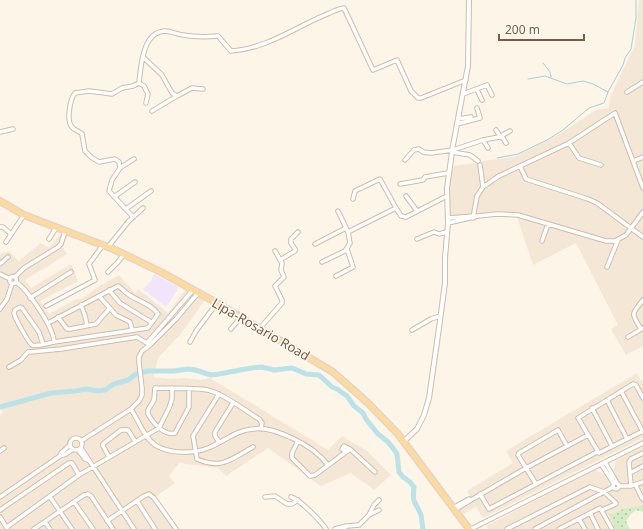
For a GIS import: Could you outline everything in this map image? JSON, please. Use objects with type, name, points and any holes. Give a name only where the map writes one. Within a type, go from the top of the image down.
[{"type":"main road","name":"Lipa-Rosario Road","points":[[0,201],[24,215],[124,254],[196,291],[333,372],[368,403],[404,442],[470,529]]},
{"type":"street","points":[[404,442],[417,428],[424,415],[429,398],[445,283],[445,258],[448,223],[446,196],[448,173],[468,66],[469,0]]},
{"type":"street","points":[[139,83],[147,43],[157,33],[165,31],[194,37],[218,36],[231,51],[242,50],[268,42],[343,8],[345,9],[373,70],[397,60],[411,91],[418,98],[466,80]]},
{"type":"street","points":[[143,57],[162,75],[172,93],[177,96]]},
{"type":"street","points":[[139,83],[144,86],[148,94],[146,103]]},
{"type":"street","points":[[120,168],[119,162],[115,159],[99,162],[85,151],[82,134],[72,127],[70,121],[69,117],[72,100],[74,95],[78,92],[89,91],[112,94],[122,88],[139,83]]},
{"type":"street","points":[[627,92],[643,83]]},
{"type":"street","points":[[463,94],[488,86],[492,95]]},
{"type":"street","points":[[152,111],[192,88],[203,89]]},
{"type":"street","points":[[477,90],[482,100]]},
{"type":"street","points":[[457,122],[480,118],[477,108]]},
{"type":"street","points":[[472,217],[477,196],[483,187],[499,176],[569,143],[615,113],[643,188]]},
{"type":"street","points":[[457,122],[471,117]]},
{"type":"street","points":[[0,132],[13,129]]},
{"type":"street","points":[[496,130],[506,143]]},
{"type":"street","points":[[405,160],[414,150],[431,153],[452,151],[483,140],[500,136],[510,131]]},
{"type":"street","points":[[483,140],[488,148]]},
{"type":"street","points":[[569,143],[579,158],[601,165]]},
{"type":"street","points":[[452,151],[470,155],[479,163],[483,187]]},
{"type":"street","points":[[633,161],[643,157]]},
{"type":"street","points":[[133,217],[114,197],[109,189],[115,174],[120,168],[134,159]]},
{"type":"street","points":[[520,166],[526,179],[597,203],[643,237]]},
{"type":"street","points":[[400,184],[423,180],[425,177],[448,173]]},
{"type":"street","points":[[353,199],[355,191],[380,179],[396,208],[403,217],[446,196]]},
{"type":"street","points":[[114,197],[135,182]]},
{"type":"street","points":[[126,210],[151,191]]},
{"type":"street","points":[[406,196],[417,211]]},
{"type":"street","points":[[46,306],[95,280],[89,264],[143,208]]},
{"type":"street","points":[[348,232],[396,208]]},
{"type":"street","points":[[322,262],[347,249],[350,243],[348,232],[338,211]]},
{"type":"street","points":[[448,223],[478,216],[502,214],[518,215],[606,241],[615,241],[626,235],[643,212]]},
{"type":"street","points":[[6,242],[24,215]]},
{"type":"street","points":[[448,218],[472,217]]},
{"type":"street","points":[[542,241],[548,224]]},
{"type":"street","points":[[0,227],[3,227],[11,234]]},
{"type":"street","points":[[49,239],[56,228]]},
{"type":"street","points":[[315,244],[346,228]]},
{"type":"street","points":[[10,279],[15,277],[24,268],[58,247],[61,244],[65,231]]},
{"type":"street","points":[[280,260],[295,251],[291,243],[291,238],[298,232]]},
{"type":"street","points":[[417,239],[434,232],[439,234],[447,232]]},
{"type":"street","points":[[607,267],[618,240]]},
{"type":"street","points":[[336,276],[352,267],[347,249]]},
{"type":"street","points":[[260,328],[282,303],[275,286],[284,277],[281,270],[282,264],[275,251]]},
{"type":"street","points":[[108,272],[124,254]]},
{"type":"street","points":[[0,264],[8,257]]},
{"type":"street","points":[[30,298],[72,272]]},
{"type":"street","points":[[0,274],[10,279],[10,282],[14,283],[30,298],[48,323],[53,334],[54,342]]},
{"type":"street","points":[[0,309],[17,279],[15,277]]},
{"type":"street","points":[[43,344],[34,324],[22,308],[15,310],[14,315],[30,343],[33,345],[43,344],[148,328],[158,316],[156,311],[140,300],[127,294],[117,286],[48,323]]},
{"type":"street","points":[[109,290],[120,303],[152,322]]},
{"type":"street","points":[[81,441],[131,409],[142,395],[139,357],[142,351],[166,322],[196,291]]},
{"type":"street","points":[[149,344],[170,325],[196,291]]},
{"type":"street","points":[[99,296],[109,309],[116,315],[130,322],[132,330]]},
{"type":"street","points":[[628,336],[642,329],[633,317],[633,314],[643,300]]},
{"type":"street","points":[[190,342],[216,303]]},
{"type":"street","points":[[81,305],[87,325]]},
{"type":"street","points":[[58,317],[68,329],[96,324],[109,309]]},
{"type":"street","points":[[412,330],[431,319],[440,316]]},
{"type":"street","points":[[231,329],[241,317]]},
{"type":"street","points":[[166,322],[170,325]]},
{"type":"street","points":[[9,366],[21,360],[28,352],[54,350],[137,337],[149,344]]},
{"type":"street","points":[[597,452],[578,418],[592,408],[634,384],[643,398]]},
{"type":"street","points":[[638,390],[643,387]]},
{"type":"street","points":[[189,389],[190,407],[175,433],[170,434],[159,428],[148,414],[148,410],[154,400],[155,388],[172,389],[189,389],[210,390],[259,419],[262,423],[261,429]]},
{"type":"street","points":[[0,517],[7,528],[79,475],[159,428],[172,399],[172,389]]},
{"type":"street","points":[[478,495],[489,509],[597,452],[599,453],[643,432],[621,391]]},
{"type":"street","points":[[219,394],[193,434],[192,439],[197,459],[216,464],[227,463],[253,448]]},
{"type":"street","points":[[607,400],[627,439]]},
{"type":"street","points":[[219,442],[215,436],[215,432],[233,403]]},
{"type":"street","points":[[592,408],[612,446]]},
{"type":"street","points":[[131,409],[153,444],[162,449],[177,452],[210,448],[219,442],[243,431],[254,428],[277,431],[298,441],[323,458],[328,465]]},
{"type":"street","points":[[109,457],[103,444],[121,430],[128,430],[135,441]]},
{"type":"street","points":[[536,484],[518,453],[557,431],[559,431],[567,446]]},
{"type":"street","points":[[454,509],[588,435]]},
{"type":"street","points":[[72,447],[71,442],[73,439],[79,438],[81,441]]},
{"type":"street","points":[[81,441],[82,444],[80,449],[85,459],[88,460],[134,529]]},
{"type":"street","points":[[298,441],[292,453],[292,458],[310,476],[315,475],[345,451],[350,449],[374,472]]},
{"type":"street","points":[[470,529],[643,443]]},
{"type":"street","points":[[0,497],[60,456],[61,453],[72,447],[80,449]]},
{"type":"street","points":[[0,451],[4,448]]},
{"type":"street","points":[[643,453],[631,459],[629,462],[633,486],[643,499]]},
{"type":"street","points":[[0,510],[68,463],[72,463],[79,475]]},
{"type":"street","points":[[603,463],[616,485]]},
{"type":"street","points":[[630,473],[643,466]]},
{"type":"street","points":[[535,529],[616,485],[633,486],[643,482]]},
{"type":"street","points":[[506,529],[589,488],[604,492],[612,498],[616,504],[590,513],[559,529]]},
{"type":"street","points":[[34,529],[84,495],[89,494],[113,529]]},
{"type":"street","points":[[108,521],[147,495],[152,496],[176,529]]},
{"type":"street","points":[[266,497],[275,496],[287,504],[292,504],[298,500]]},
{"type":"street","points":[[50,497],[72,529]]},
{"type":"street","points":[[291,497],[298,500],[320,520],[326,529]]},
{"type":"street","points":[[335,529],[359,525],[369,515],[374,505],[379,500]]},
{"type":"street","points":[[74,502],[93,529]]},
{"type":"street","points":[[137,502],[156,529]]},
{"type":"street","points":[[602,509],[612,529]]},
{"type":"street","points":[[369,515],[379,510]]},
{"type":"street","points":[[590,513],[598,529]]},
{"type":"street","points":[[579,519],[585,529]]},
{"type":"street","points":[[45,522],[50,529]]},
{"type":"shaded area","points":[[639,0],[643,0],[643,346],[626,355],[611,329],[618,325],[576,243],[533,265],[517,217],[489,217],[449,225],[447,186],[453,166],[514,157],[558,135],[596,110],[609,108],[610,97],[635,45]]},
{"type":"shaded area","points":[[61,233],[68,235],[63,247],[67,254],[25,280],[31,288],[71,264],[78,281],[40,301],[49,314],[77,299],[81,299],[119,275],[135,293],[138,289],[168,313],[186,289],[205,300],[180,335],[158,358],[153,377],[201,380],[210,378],[328,450],[342,436],[367,451],[391,475],[374,490],[351,473],[321,486],[268,448],[226,476],[218,468],[179,463],[169,476],[175,483],[155,497],[178,529],[0,529],[0,415],[3,413],[0,408],[0,254],[9,251],[19,261],[41,243],[49,248]]},
{"type":"shaded area","points":[[154,274],[179,287],[166,307],[143,289],[151,281]]},
{"type":"shaded area","points":[[637,373],[641,381],[643,380],[643,438],[483,518],[476,507],[462,515],[455,505],[470,496],[467,491],[513,463],[506,451]]},
{"type":"shaded area","points":[[643,446],[643,506],[625,508],[609,515],[616,529],[488,529],[486,526],[595,470],[604,474],[614,469],[616,460]]},
{"type":"green space","points":[[643,506],[643,512],[636,510],[626,521],[630,529],[616,529],[609,515],[625,508]]},
{"type":"waterway","points":[[497,158],[518,154],[547,140],[563,130],[589,108],[604,103],[608,92],[631,49],[636,18],[636,0]]},
{"type":"waterway","points":[[543,63],[550,72],[551,77]]},
{"type":"waterway","points":[[528,79],[545,76],[567,84],[583,81],[593,84],[608,92]]},
{"type":"waterway","points":[[0,407],[51,393],[86,389],[99,391],[105,390],[114,384],[128,380],[136,374],[147,371],[174,371],[188,369],[211,375],[262,367],[274,370],[292,368],[306,374],[319,375],[332,387],[347,396],[354,406],[363,413],[378,434],[393,448],[397,454],[399,472],[414,487],[414,502],[421,515],[423,529]]}]
